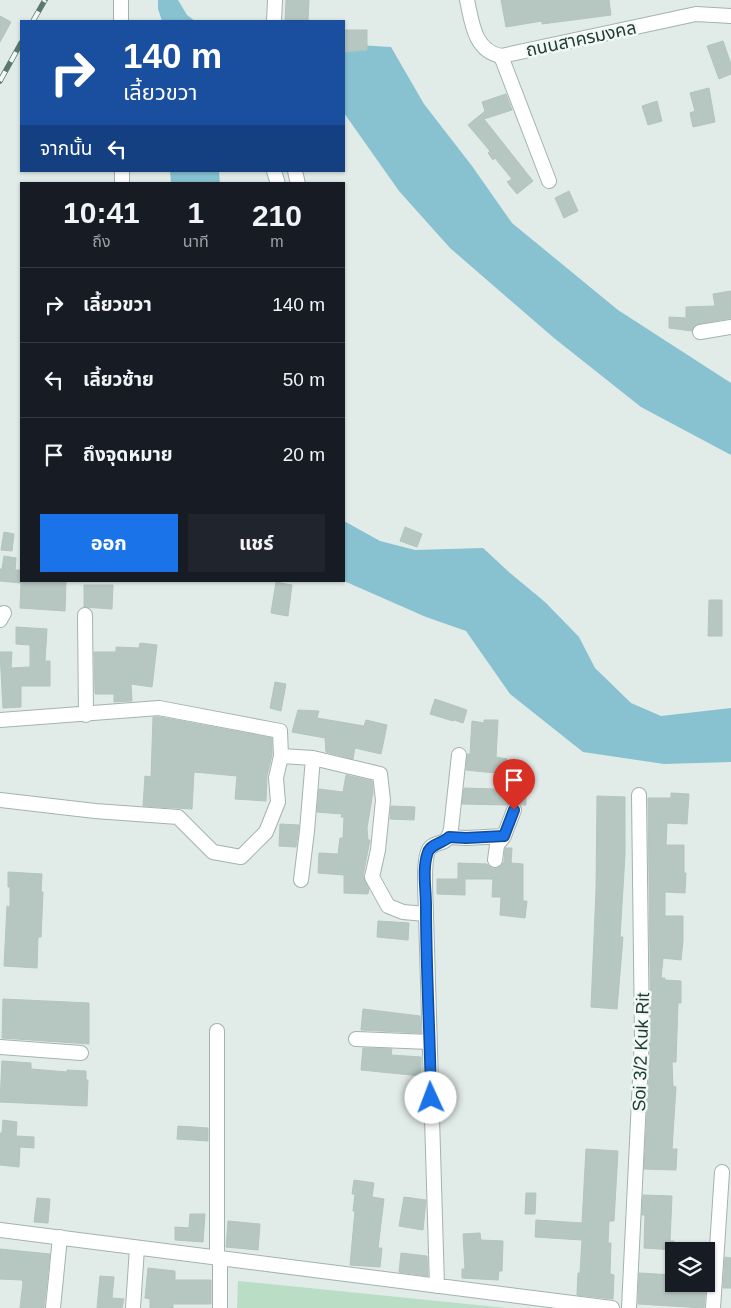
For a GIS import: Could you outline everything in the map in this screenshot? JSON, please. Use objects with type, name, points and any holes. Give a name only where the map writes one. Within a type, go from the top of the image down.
[{"type":"street","points":[[121,0],[121,20]]},
{"type":"street","points":[[274,20],[275,0]]},
{"type":"street","name":"ถนนสาครมงคล","points":[[466,0],[475,36],[486,50],[501,56],[696,14],[731,16]]},
{"type":"street","points":[[501,56],[549,181]]},
{"type":"street","points":[[700,332],[731,328]]},
{"type":"street","points":[[85,615],[86,714]]},
{"type":"street","points":[[0,720],[159,708],[280,731],[281,756],[276,778],[278,802],[266,832],[241,857],[214,852],[178,817],[95,812],[0,800]]},
{"type":"street","points":[[437,1286],[425,868],[430,848],[449,837],[459,755]]},
{"type":"street","points":[[281,756],[313,758],[380,774],[383,800],[378,850],[372,877],[388,906],[404,912],[426,914]]},
{"type":"street","points":[[301,880],[313,758]]},
{"type":"street","name":"Soi 3/2 Kuk Rit","points":[[629,1308],[642,1038],[640,795]]},
{"type":"street","points":[[496,860],[497,845],[504,836],[514,810]]},
{"type":"street","points":[[449,837],[504,836]]},
{"type":"street","points":[[217,1031],[220,1308]]},
{"type":"street","points":[[356,1039],[430,1042]]},
{"type":"street","points":[[0,1046],[81,1053]]},
{"type":"street","points":[[713,1308],[722,1172]]},
{"type":"street","points":[[0,1230],[612,1308]]},
{"type":"street","points":[[53,1308],[60,1238]]},
{"type":"street","points":[[133,1308],[137,1248]]},
{"type":"green space","points":[[238,1281],[507,1308],[237,1308]]},
{"type":"water","points":[[158,0],[178,0],[187,15],[194,20],[162,20],[158,9]]},
{"type":"water","points":[[358,45],[391,47],[424,104],[472,166],[512,223],[618,310],[731,383],[731,455],[641,407],[554,338],[450,248],[399,191],[345,114],[345,50]]},
{"type":"water","points":[[170,172],[219,172],[220,182],[171,182]]},
{"type":"water","points":[[345,522],[380,541],[415,550],[483,548],[545,602],[579,637],[595,668],[631,703],[661,716],[731,708],[731,762],[664,764],[583,752],[510,694],[466,631],[426,617],[345,581]]},
{"type":"building","points":[[286,0],[309,0],[308,20],[285,20]]},
{"type":"building","points":[[501,0],[609,0],[611,15],[542,24],[542,21],[506,27]]},
{"type":"building","points":[[0,16],[11,22],[0,42]]},
{"type":"building","points":[[345,30],[367,30],[367,50],[345,52]]},
{"type":"building","points":[[723,41],[731,64],[731,74],[719,79],[707,46]]},
{"type":"building","points":[[709,88],[715,122],[693,127],[690,113],[695,111],[690,93]]},
{"type":"building","points":[[506,94],[512,110],[484,119],[533,181],[517,194],[507,182],[512,179],[495,158],[493,160],[488,153],[490,151],[468,125],[485,111],[482,102]]},
{"type":"building","points":[[657,101],[662,121],[648,125],[642,106]]},
{"type":"building","points":[[569,191],[578,211],[564,218],[555,198]]},
{"type":"building","points":[[731,291],[731,318],[698,324],[694,326],[692,331],[669,328],[669,317],[686,318],[686,307],[715,306],[713,294]]},
{"type":"building","points":[[405,527],[422,534],[417,547],[400,541]]},
{"type":"building","points":[[4,532],[14,534],[12,551],[1,550]]},
{"type":"building","points":[[4,556],[16,558],[15,570],[20,570],[20,582],[66,582],[65,611],[20,608],[21,583],[0,581],[0,569],[2,569]]},
{"type":"building","points":[[276,582],[292,585],[288,616],[271,613]]},
{"type":"building","points":[[84,585],[113,585],[112,609],[84,607]]},
{"type":"building","points":[[709,600],[722,600],[722,636],[708,636]]},
{"type":"building","points":[[16,627],[47,629],[45,661],[50,661],[50,686],[21,686],[21,707],[3,708],[0,652],[12,652],[11,668],[30,667],[30,645],[16,644]]},
{"type":"building","points":[[140,643],[157,645],[152,687],[131,684],[132,701],[114,702],[114,694],[95,694],[94,652],[116,652],[116,647],[139,648]]},
{"type":"building","points":[[275,682],[286,684],[281,711],[270,708]]},
{"type":"building","points":[[435,699],[467,710],[463,723],[430,714]]},
{"type":"building","points":[[298,710],[319,711],[317,718],[364,726],[366,720],[387,725],[381,754],[355,748],[353,759],[326,752],[325,738],[292,732]]},
{"type":"building","points":[[153,717],[272,738],[272,755],[267,776],[266,801],[235,799],[237,776],[194,772],[192,809],[143,806],[145,776],[151,777]]},
{"type":"building","points":[[484,720],[498,720],[496,757],[507,759],[505,774],[466,770],[467,754],[470,754],[472,721],[484,723]]},
{"type":"building","points":[[346,775],[372,781],[373,792],[367,828],[368,840],[370,840],[363,876],[369,889],[368,894],[344,893],[344,875],[318,873],[319,853],[338,854],[340,838],[343,838],[344,817],[341,817],[342,814],[317,812],[319,789],[343,792]]},
{"type":"building","points":[[464,788],[524,790],[526,791],[526,805],[513,801],[507,805],[462,804]]},
{"type":"building","points":[[671,793],[689,794],[687,824],[667,823],[666,845],[684,845],[684,873],[686,873],[685,893],[665,892],[665,916],[683,916],[683,941],[681,960],[663,958],[661,978],[681,981],[681,1003],[678,1003],[676,1062],[672,1062],[673,1086],[676,1087],[672,1149],[677,1149],[676,1170],[644,1169],[651,1038],[648,798],[671,798]]},
{"type":"building","points":[[597,796],[625,797],[625,855],[620,937],[623,937],[617,1009],[591,1007],[596,891]]},
{"type":"building","points":[[391,806],[415,807],[414,820],[390,819]]},
{"type":"building","points":[[280,824],[299,825],[296,847],[279,846]]},
{"type":"building","points":[[505,848],[512,848],[511,863],[523,864],[523,901],[527,901],[525,918],[500,915],[501,897],[492,897],[493,879],[458,879],[458,863],[487,864],[493,869],[498,868],[504,862]]},
{"type":"building","points":[[8,872],[42,874],[41,937],[38,937],[37,968],[4,966],[7,906],[10,907]]},
{"type":"building","points":[[437,879],[465,879],[465,895],[437,894]]},
{"type":"building","points":[[378,921],[409,923],[408,940],[377,937]]},
{"type":"building","points":[[3,999],[89,1003],[89,1044],[2,1038]]},
{"type":"building","points":[[363,1009],[420,1016],[421,1033],[361,1030]]},
{"type":"building","points":[[363,1048],[392,1049],[391,1055],[421,1057],[421,1076],[361,1070]]},
{"type":"building","points":[[2,1061],[31,1063],[31,1069],[67,1072],[67,1070],[86,1071],[86,1080],[88,1080],[87,1106],[0,1102]]},
{"type":"building","points":[[3,1120],[17,1122],[16,1136],[34,1137],[34,1148],[20,1147],[19,1167],[0,1165],[0,1133],[2,1133]]},
{"type":"building","points":[[178,1126],[208,1128],[208,1141],[177,1139]]},
{"type":"building","points":[[586,1149],[618,1151],[614,1221],[609,1221],[608,1243],[611,1243],[610,1274],[614,1275],[613,1299],[577,1295],[582,1240],[535,1237],[536,1220],[582,1223]]},
{"type":"building","points":[[354,1180],[374,1183],[372,1197],[384,1199],[378,1248],[382,1248],[380,1267],[350,1265],[355,1211],[353,1211],[355,1194],[352,1194]]},
{"type":"building","points":[[526,1193],[536,1193],[535,1214],[525,1214]]},
{"type":"building","points":[[643,1195],[672,1196],[670,1241],[674,1242],[665,1242],[665,1249],[644,1248],[645,1215],[642,1215]]},
{"type":"building","points":[[404,1197],[426,1200],[423,1230],[399,1226]]},
{"type":"building","points":[[37,1198],[50,1199],[48,1223],[34,1222]]},
{"type":"building","points":[[190,1214],[205,1214],[203,1242],[175,1240],[175,1227],[189,1228]]},
{"type":"building","points":[[228,1221],[260,1224],[258,1250],[226,1247]]},
{"type":"building","points":[[480,1233],[481,1240],[503,1241],[502,1271],[499,1271],[498,1280],[462,1278],[462,1269],[465,1269],[463,1234]]},
{"type":"building","points":[[0,1249],[50,1254],[44,1308],[20,1308],[23,1282],[22,1280],[0,1279]]},
{"type":"building","points":[[401,1253],[427,1256],[428,1276],[399,1272]]},
{"type":"building","points":[[725,1257],[731,1258],[731,1288],[723,1288]]},
{"type":"building","points":[[148,1268],[175,1271],[175,1280],[211,1280],[211,1304],[173,1304],[173,1308],[150,1308],[150,1299],[145,1298]]},
{"type":"building","points":[[639,1273],[665,1274],[665,1292],[705,1292],[704,1308],[638,1304]]},
{"type":"building","points":[[100,1276],[114,1277],[112,1298],[124,1299],[122,1308],[97,1308]]},
{"type":"railway","points":[[34,20],[45,0]]},
{"type":"railway","points":[[0,81],[20,45]]},
{"type":"route","points":[[431,1098],[425,868],[428,852],[430,848],[449,837],[504,836],[514,810]]}]
